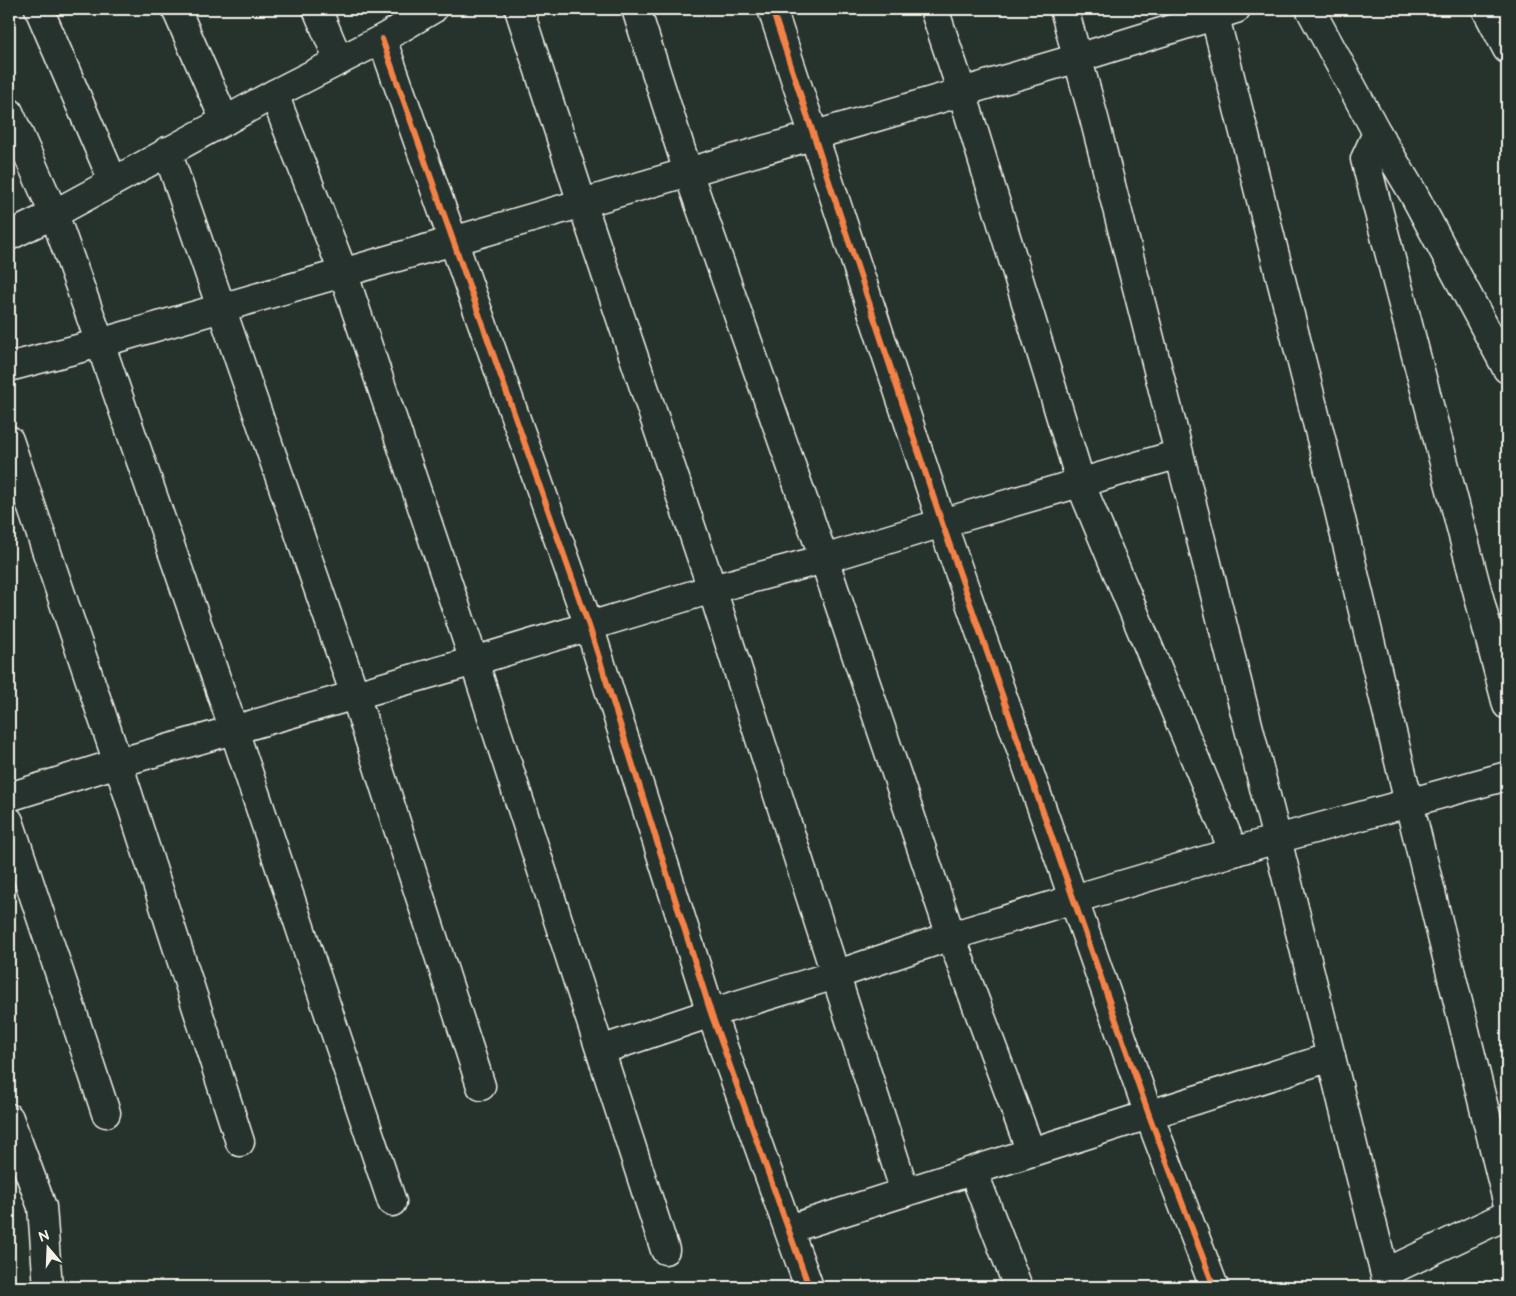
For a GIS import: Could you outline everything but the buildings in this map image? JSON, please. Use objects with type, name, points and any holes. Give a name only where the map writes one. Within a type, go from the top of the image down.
[{"type":"street","points":[[39,9],[113,181]]},
{"type":"street","points":[[176,9],[225,121]]},
{"type":"street","points":[[317,9],[338,61]]},
{"type":"street","points":[[9,236],[54,214],[274,94],[382,39],[433,9]]},
{"type":"street","points":[[519,9],[712,589],[905,1192]]},
{"type":"street","points":[[636,9],[688,172],[824,559],[951,936],[1031,1152]]},
{"type":"street","points":[[772,9],[942,523],[1149,1114],[1214,1287]]},
{"type":"street","points":[[934,9],[962,92],[1083,490],[1234,852]]},
{"type":"street","points":[[1064,9],[1277,839],[1386,1280],[1507,1215]]},
{"type":"street","points":[[1310,9],[1377,133],[1413,193],[1507,368]]},
{"type":"street","points":[[1486,9],[1507,48]]},
{"type":"street","points":[[9,367],[100,343],[454,241],[1078,58],[1221,11],[1409,803],[1507,1201]]},
{"type":"street","points":[[382,39],[589,626],[712,1013],[810,1287]]},
{"type":"street","points":[[274,94],[343,272],[474,661],[665,1250]]},
{"type":"street","points":[[9,112],[54,214],[100,343],[234,730],[392,1202]]},
{"type":"street","points":[[1377,133],[1365,159],[1507,705]]},
{"type":"street","points":[[167,151],[355,695],[481,1086]]},
{"type":"street","points":[[9,440],[118,763],[240,1142]]},
{"type":"street","points":[[9,797],[118,763],[474,661],[712,589],[824,559],[1179,454]]},
{"type":"street","points":[[601,1050],[951,936],[1277,839],[1507,776]]},
{"type":"street","points":[[9,821],[106,1113]]},
{"type":"street","points":[[789,1229],[1331,1057]]},
{"type":"street","points":[[9,1118],[42,1207],[48,1287]]},
{"type":"street","points":[[973,1171],[1018,1287]]},
{"type":"cycle path","points":[[772,9],[942,523],[1149,1115],[1214,1287]]},
{"type":"cycle path","points":[[382,39],[589,626],[711,1013],[809,1287]]}]
